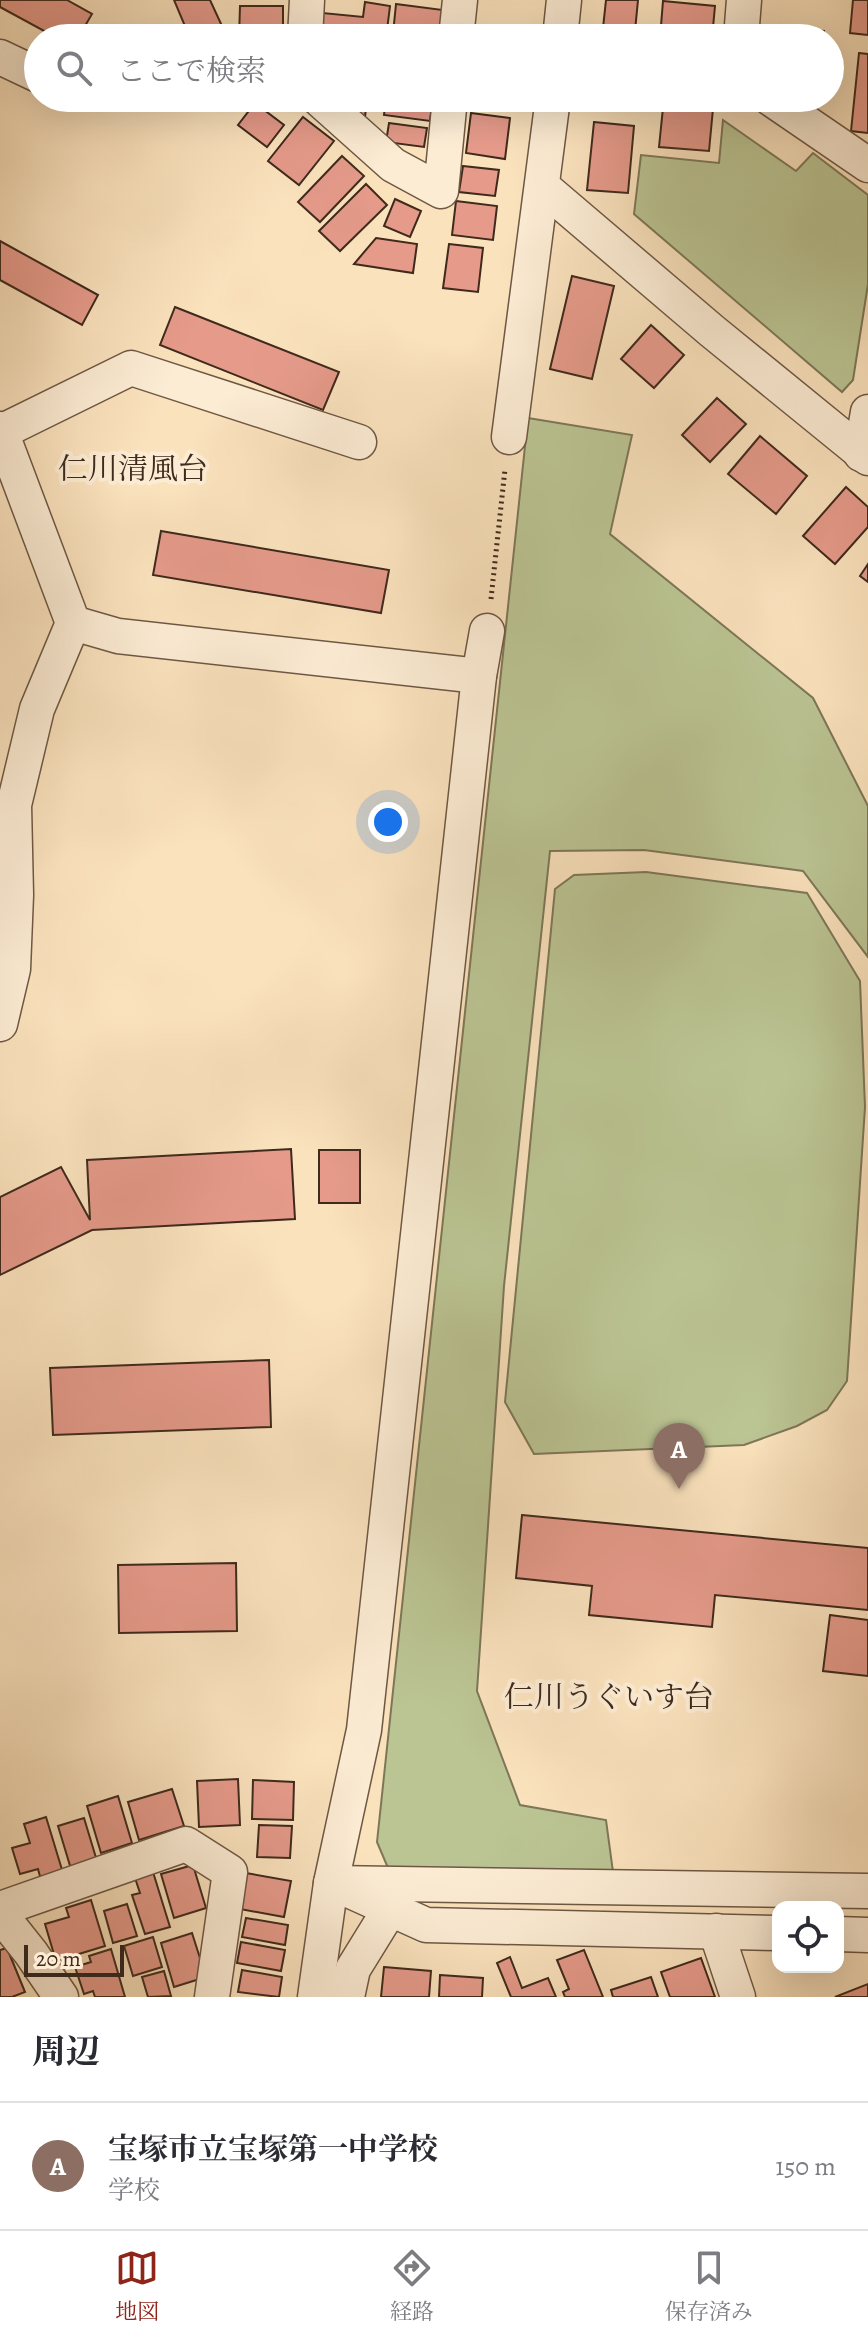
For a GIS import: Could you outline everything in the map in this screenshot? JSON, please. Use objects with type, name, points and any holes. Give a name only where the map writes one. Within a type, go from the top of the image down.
[{"type":"street","points":[[306,24],[307,0]]},
{"type":"street","points":[[457,24],[460,0]]},
{"type":"street","points":[[742,24],[744,0]]},
{"type":"street","points":[[556,1],[558,24]]},
{"type":"street","points":[[0,57],[24,68]]},
{"type":"street","points":[[334,112],[393,165],[441,191],[449,112]]},
{"type":"street","points":[[509,437],[551,112]]},
{"type":"street","points":[[790,112],[868,165]]},
{"type":"street","points":[[543,187],[865,456]]},
{"type":"street","points":[[0,1024],[13,969],[7,938],[7,804],[37,709],[73,623],[1,430],[131,368],[359,442]]},
{"type":"street","points":[[865,456],[868,412]]},
{"type":"street","points":[[73,623],[118,636],[479,676]]},
{"type":"street","points":[[315,1997],[331,1883],[364,1730],[479,676],[487,631]]},
{"type":"street","points":[[61,1997],[2,1918],[186,1844],[230,1872],[212,1997]]},
{"type":"street","points":[[331,1883],[868,1891]]},
{"type":"street","points":[[331,1883],[426,1925],[772,1933]]},
{"type":"street","points":[[347,1997],[353,1969],[390,1909]]},
{"type":"street","points":[[716,1931],[738,1997]]},
{"type":"street","points":[[844,1934],[868,1935]]},
{"type":"path","points":[[487,631],[509,437]]},
{"type":"green space","points":[[723,120],[796,171],[813,153],[868,195],[868,284],[853,380],[842,392],[634,214],[641,155],[719,163]]},
{"type":"green space","points":[[528,418],[632,435],[610,534],[813,698],[868,806],[868,957],[803,871],[644,850],[550,851],[504,1286],[477,1691],[520,1805],[606,1820],[613,1872],[388,1868],[377,1842]]},
{"type":"green space","points":[[646,872],[807,893],[860,981],[865,1107],[847,1381],[827,1410],[797,1426],[744,1445],[534,1454],[505,1402],[555,889],[574,875]]},
{"type":"building","points":[[0,0],[67,0],[92,14],[86,24],[31,24],[0,7]]},
{"type":"building","points":[[174,0],[210,0],[221,24],[184,24]]},
{"type":"building","points":[[606,0],[638,0],[636,24],[603,24]]},
{"type":"building","points":[[853,0],[868,0],[868,35],[850,33]]},
{"type":"building","points":[[663,1],[715,6],[713,24],[661,24]]},
{"type":"building","points":[[365,2],[390,6],[388,24],[322,24],[323,13],[363,17]]},
{"type":"building","points":[[396,4],[443,10],[442,24],[394,24]]},
{"type":"building","points":[[240,6],[283,6],[283,24],[239,24]]},
{"type":"building","points":[[859,53],[868,54],[868,133],[851,131]]},
{"type":"building","points":[[248,112],[267,112],[284,125],[267,147],[238,125]]},
{"type":"building","points":[[384,112],[431,112],[430,121],[384,115]]},
{"type":"building","points":[[663,112],[713,112],[709,151],[659,147]]},
{"type":"building","points":[[471,113],[510,118],[505,159],[466,153]]},
{"type":"building","points":[[303,117],[334,141],[299,185],[268,161]]},
{"type":"building","points":[[594,122],[634,126],[628,193],[587,190]]},
{"type":"building","points":[[389,123],[427,128],[424,147],[386,142]]},
{"type":"building","points":[[342,156],[364,176],[320,222],[298,202]]},
{"type":"building","points":[[463,166],[499,170],[495,196],[459,192]]},
{"type":"building","points":[[366,184],[387,205],[340,251],[319,231]]},
{"type":"building","points":[[395,199],[421,211],[410,237],[384,226]]},
{"type":"building","points":[[456,201],[497,206],[493,240],[452,235]]},
{"type":"building","points":[[376,238],[417,244],[413,273],[354,264]]},
{"type":"building","points":[[0,241],[98,295],[82,325],[0,280]]},
{"type":"building","points":[[449,244],[483,248],[478,292],[443,288]]},
{"type":"building","points":[[572,276],[614,286],[592,379],[550,369]]},
{"type":"building","points":[[175,307],[339,372],[323,410],[160,345]]},
{"type":"building","points":[[651,325],[684,355],[654,388],[621,359]]},
{"type":"building","points":[[717,398],[746,424],[710,462],[682,435]]},
{"type":"building","points":[[760,436],[807,476],[776,514],[728,474]]},
{"type":"building","points":[[846,487],[868,507],[868,527],[835,564],[803,536]]},
{"type":"building","points":[[161,531],[389,570],[381,613],[153,575]]},
{"type":"building","points":[[868,564],[868,582],[860,576]]},
{"type":"building","points":[[291,1149],[295,1219],[92,1230],[0,1275],[0,1197],[61,1167],[90,1220],[87,1160]]},
{"type":"building","points":[[319,1150],[360,1150],[360,1203],[319,1203]]},
{"type":"building","points":[[269,1360],[271,1427],[53,1435],[50,1368]]},
{"type":"building","points":[[522,1515],[868,1548],[868,1610],[715,1595],[712,1627],[589,1615],[592,1586],[516,1578]]},
{"type":"building","points":[[236,1563],[237,1631],[119,1633],[118,1565]]},
{"type":"building","points":[[830,1615],[868,1620],[868,1676],[823,1671]]},
{"type":"building","points":[[238,1779],[240,1825],[199,1827],[197,1781]]},
{"type":"building","points":[[253,1780],[294,1782],[293,1820],[252,1819]]},
{"type":"building","points":[[172,1789],[184,1826],[139,1840],[128,1802]]},
{"type":"building","points":[[118,1796],[132,1843],[101,1853],[87,1806]]},
{"type":"building","points":[[46,1817],[63,1873],[41,1880],[38,1869],[20,1874],[12,1848],[30,1843],[24,1824]]},
{"type":"building","points":[[84,1818],[97,1861],[71,1869],[58,1826]]},
{"type":"building","points":[[259,1825],[292,1826],[290,1858],[257,1857]]},
{"type":"building","points":[[193,1865],[206,1908],[174,1918],[161,1874]]},
{"type":"building","points":[[153,1872],[170,1927],[145,1934],[132,1895],[140,1893],[135,1878]]},
{"type":"building","points":[[246,1873],[291,1881],[284,1917],[240,1909]]},
{"type":"building","points":[[91,1900],[105,1946],[56,1961],[45,1924],[69,1917],[66,1908]]},
{"type":"building","points":[[127,1904],[137,1936],[113,1943],[104,1911]]},
{"type":"building","points":[[246,1918],[288,1925],[285,1945],[242,1937]]},
{"type":"building","points":[[192,1933],[206,1977],[174,1987],[161,1943]]},
{"type":"building","points":[[153,1937],[162,1967],[133,1976],[124,1946]]},
{"type":"building","points":[[241,1942],[285,1950],[281,1971],[237,1963]]},
{"type":"building","points":[[7,1948],[25,1992],[0,1997],[0,1950]]},
{"type":"building","points":[[111,1949],[125,1997],[95,1997],[93,1991],[84,1994],[75,1967],[91,1962],[89,1956]]},
{"type":"building","points":[[584,1950],[603,1997],[565,1997],[563,1992],[569,1989],[557,1960]]},
{"type":"building","points":[[510,1957],[522,1988],[548,1978],[556,1997],[511,1997],[497,1963]]},
{"type":"building","points":[[701,1958],[715,1997],[670,1997],[661,1972]]},
{"type":"building","points":[[384,1967],[431,1971],[429,1997],[381,1997]]},
{"type":"building","points":[[242,1970],[282,1977],[279,1997],[238,1992]]},
{"type":"building","points":[[164,1971],[171,1996],[148,1997],[142,1977]]},
{"type":"building","points":[[440,1975],[483,1978],[482,1997],[439,1997]]},
{"type":"building","points":[[651,1977],[658,1997],[613,1997],[611,1990]]},
{"type":"building","points":[[868,1984],[868,1997],[835,1997]]},
{"type":"place","name":"宝塚市立宝塚第一中学校","points":[[679,1489]]},
{"type":"district","name":"仁川清風台","points":[[133,469]]},
{"type":"district","name":"仁川うぐいす台","points":[[609,1697]]}]
